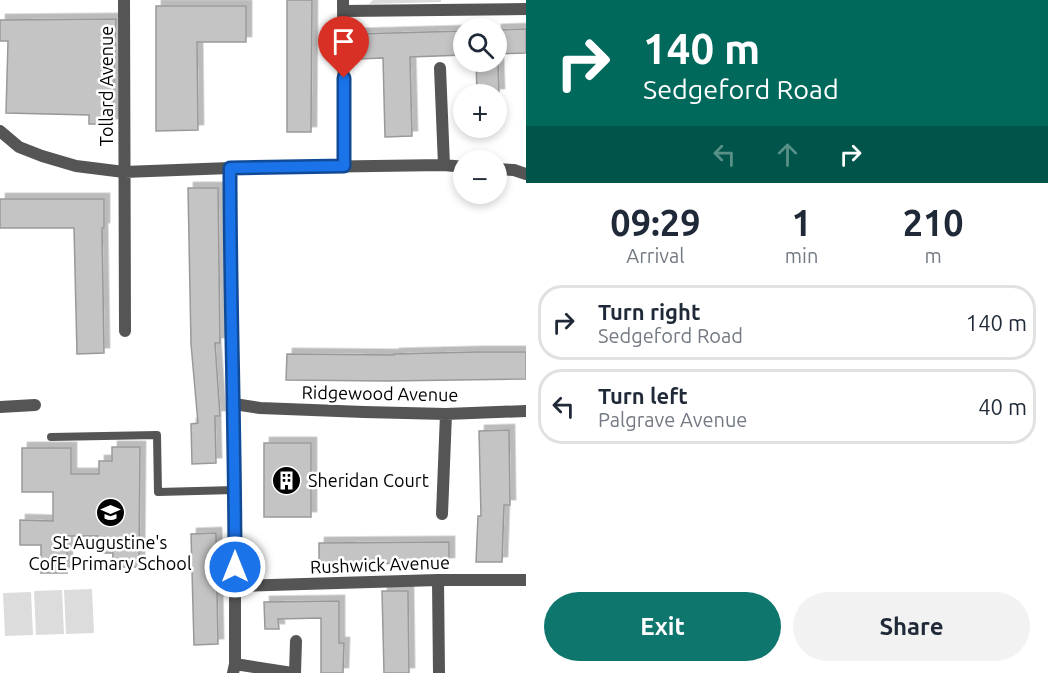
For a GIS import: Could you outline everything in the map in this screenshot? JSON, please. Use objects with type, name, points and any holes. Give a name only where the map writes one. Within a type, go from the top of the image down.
[{"type":"street","name":"Tollard Avenue","points":[[124,0],[125,331]]},
{"type":"street","points":[[344,166],[344,5],[526,9]]},
{"type":"street","points":[[441,68],[444,165]]},
{"type":"street","points":[[0,131],[19,147],[42,156],[75,166],[124,171],[453,166]]},
{"type":"street","points":[[230,168],[235,490],[234,669],[294,673],[296,641]]},
{"type":"street","points":[[507,170],[526,174]]},
{"type":"street","name":"Ridgewood Avenue","points":[[234,404],[260,408],[446,414],[526,411]]},
{"type":"street","points":[[0,407],[35,405]]},
{"type":"street","points":[[442,514],[446,414]]},
{"type":"street","points":[[438,580],[440,673]]},
{"type":"street","name":"Rushwick Avenue","points":[[235,586],[438,580],[526,580]]},
{"type":"lane","points":[[51,437],[157,435],[158,492],[235,490]]},
{"type":"shaded area","points":[[373,0],[441,0],[441,2],[369,4]]},
{"type":"shaded area","points":[[92,589],[94,633],[66,634],[64,590]]},
{"type":"shaded area","points":[[62,590],[64,634],[36,635],[34,591]]},
{"type":"shaded area","points":[[31,592],[33,635],[5,636],[3,593]]},
{"type":"building","points":[[287,0],[312,0],[311,132],[287,132]]},
{"type":"building","points":[[156,6],[246,6],[246,42],[197,42],[198,130],[156,131]]},
{"type":"building","points":[[116,19],[113,124],[89,124],[89,115],[6,113],[8,41],[0,41],[0,20]]},
{"type":"building","points":[[526,29],[526,53],[507,54],[507,30]]},
{"type":"building","points":[[453,31],[453,55],[410,57],[412,136],[385,137],[383,58],[357,59],[356,34]]},
{"type":"building","points":[[476,72],[498,72],[499,84],[477,84]]},
{"type":"building","points":[[188,188],[218,188],[220,343],[215,343],[220,416],[215,416],[216,463],[192,464],[191,424],[198,423],[191,344]]},
{"type":"building","points":[[0,199],[104,199],[104,228],[102,228],[104,353],[77,354],[74,228],[0,228]]},
{"type":"building","points":[[526,352],[526,379],[286,380],[287,354],[394,355]]},
{"type":"building","points":[[509,430],[510,505],[504,505],[502,562],[476,562],[478,516],[481,516],[479,431]]},
{"type":"building","name":"Sheridan Court","points":[[264,443],[311,443],[311,517],[264,517]]},
{"type":"building","points":[[112,447],[140,447],[139,567],[112,567],[113,553],[98,553],[98,536],[67,536],[67,573],[41,573],[41,545],[20,545],[20,520],[53,521],[53,492],[22,492],[22,448],[71,448],[71,474],[99,474],[99,461],[112,461]]},
{"type":"building","points":[[216,533],[218,644],[194,645],[191,534]]},
{"type":"building","points":[[449,542],[449,563],[319,564],[319,543]]},
{"type":"building","points":[[382,591],[408,591],[409,673],[384,673]]},
{"type":"building","points":[[339,601],[339,643],[344,643],[343,673],[321,673],[321,618],[278,619],[279,629],[265,629],[264,602]]},
{"type":"place","name":"Sheridan Court","points":[[287,480]]},
{"type":"place","name":"St Augustine's CofE Primary School","points":[[110,513]]},
{"type":"route","points":[[235,567],[230,168],[344,166],[344,78]]}]
